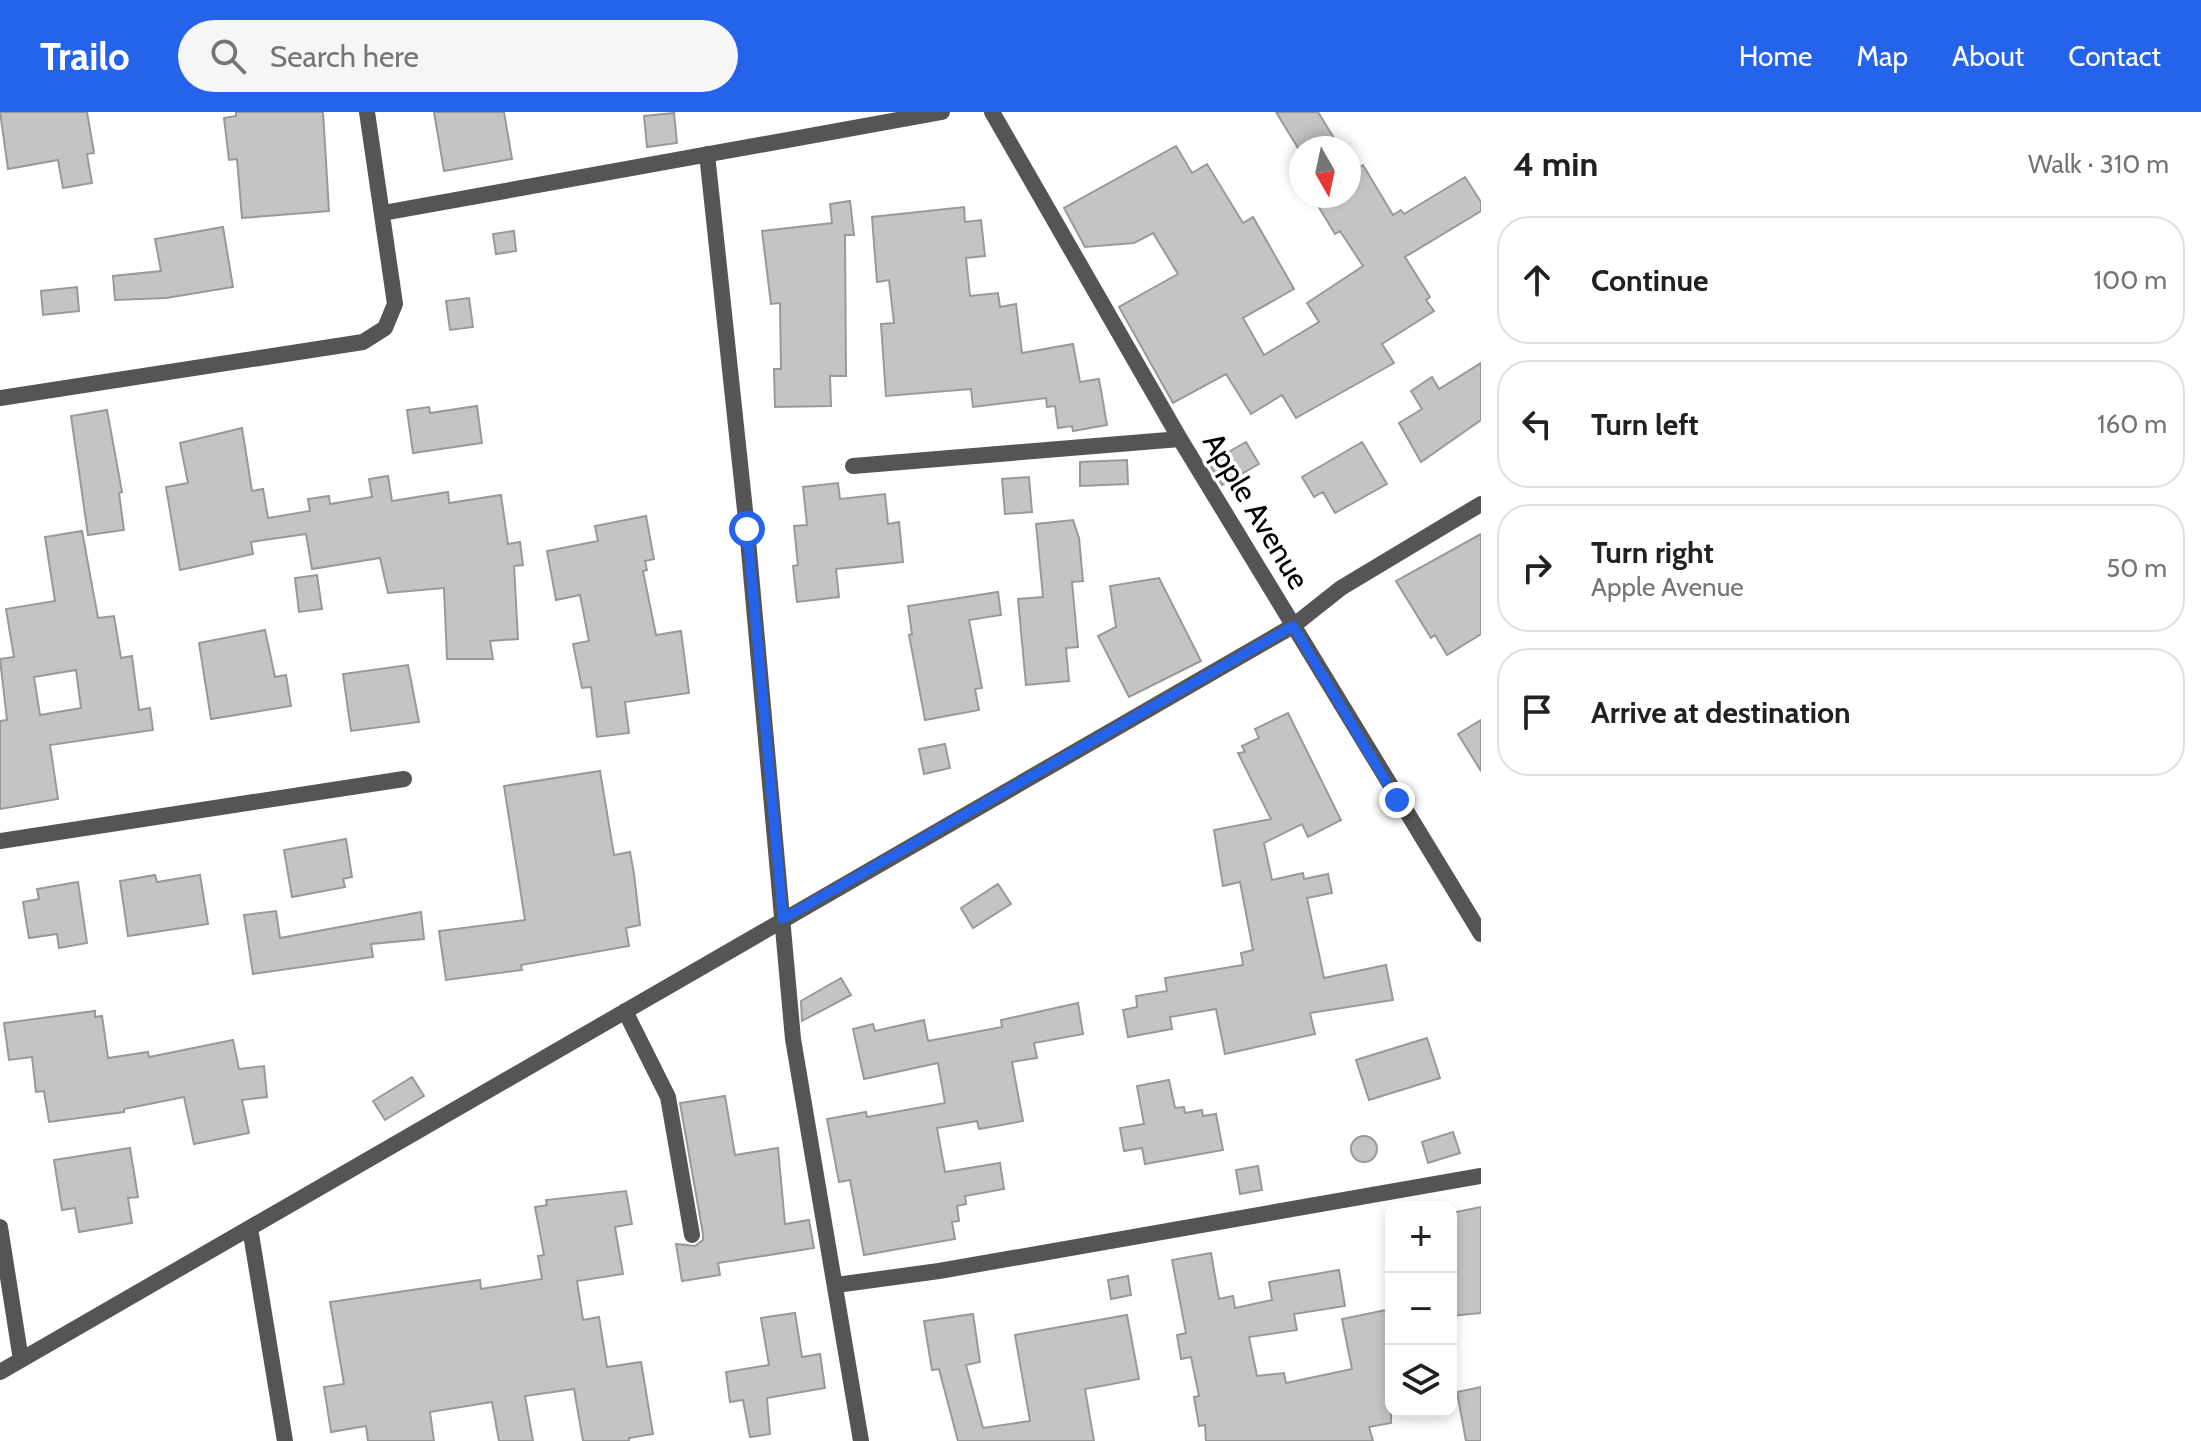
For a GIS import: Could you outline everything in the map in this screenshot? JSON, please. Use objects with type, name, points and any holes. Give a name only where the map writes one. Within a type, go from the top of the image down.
[{"type":"street","points":[[0,398],[363,342],[385,328],[395,304],[367,112]]},
{"type":"street","points":[[383,213],[942,112]]},
{"type":"street","name":"Apple Avenue","points":[[992,112],[1180,439],[1481,934]]},
{"type":"street","points":[[707,154],[793,1039],[861,1441]]},
{"type":"street","points":[[853,466],[1180,439]]},
{"type":"street","points":[[0,1372],[1293,626],[1341,588],[1481,504]]},
{"type":"street","points":[[0,841],[404,779]]},
{"type":"street","points":[[625,1011],[668,1097],[692,1235]]},
{"type":"street","points":[[836,1285],[1481,1176]]},
{"type":"street","points":[[0,1227],[21,1360]]},
{"type":"street","points":[[250,1228],[285,1441]]},
{"type":"building","points":[[0,112],[87,112],[94,153],[87,154],[92,183],[63,188],[58,160],[8,169]]},
{"type":"building","points":[[236,112],[323,112],[329,211],[242,218],[237,159],[229,160],[224,118],[236,116]]},
{"type":"building","points":[[434,112],[504,112],[512,159],[444,171]]},
{"type":"building","points":[[1276,112],[1318,112],[1333,136],[1291,136]]},
{"type":"building","points":[[674,113],[677,143],[647,147],[644,116]]},
{"type":"building","points":[[1176,146],[1192,173],[1207,164],[1243,223],[1253,217],[1294,289],[1243,318],[1264,355],[1319,322],[1307,303],[1363,266],[1340,231],[1335,234],[1319,208],[1361,208],[1361,166],[1393,215],[1401,210],[1404,214],[1465,177],[1481,202],[1481,211],[1405,257],[1430,297],[1426,300],[1434,311],[1382,344],[1394,363],[1296,418],[1282,395],[1251,414],[1226,374],[1173,403],[1119,307],[1178,274],[1153,233],[1134,243],[1085,247],[1064,208]]},
{"type":"building","points":[[850,201],[854,235],[845,235],[846,376],[830,376],[831,406],[775,407],[774,369],[781,369],[780,303],[771,304],[762,231],[832,223],[830,204]]},
{"type":"building","points":[[964,207],[965,222],[981,220],[985,256],[966,258],[970,296],[998,293],[1000,307],[1016,304],[1022,353],[1073,344],[1080,382],[1099,379],[1107,425],[1073,431],[1072,426],[1058,428],[1055,406],[1047,407],[1046,398],[973,407],[971,389],[886,396],[881,324],[894,323],[889,280],[877,282],[872,217]]},
{"type":"building","points":[[223,227],[233,287],[166,298],[115,300],[113,276],[161,271],[155,239]]},
{"type":"building","points":[[514,231],[516,251],[496,254],[493,234]]},
{"type":"building","points":[[77,287],[79,311],[43,315],[41,291]]},
{"type":"building","points":[[469,298],[473,327],[450,330],[446,301]]},
{"type":"building","points":[[1481,363],[1481,420],[1421,462],[1399,423],[1422,409],[1411,391],[1432,377],[1439,389]]},
{"type":"building","points":[[477,406],[482,443],[413,453],[407,410],[429,407],[430,413]]},
{"type":"building","points":[[107,410],[122,492],[119,493],[124,530],[88,535],[71,416]]},
{"type":"building","points":[[242,428],[252,491],[263,489],[268,518],[310,511],[308,499],[329,496],[330,504],[372,497],[369,479],[388,476],[392,501],[448,492],[449,503],[501,495],[508,544],[520,542],[523,565],[514,566],[518,639],[490,641],[493,659],[447,659],[444,588],[388,593],[380,558],[312,569],[306,534],[251,542],[253,554],[180,570],[166,487],[188,483],[180,443]]},
{"type":"building","points":[[1246,442],[1259,464],[1222,485],[1209,463]]},
{"type":"building","points":[[1362,442],[1387,484],[1335,513],[1323,492],[1314,497],[1302,477]]},
{"type":"building","points":[[1127,460],[1128,484],[1080,486],[1080,462]]},
{"type":"building","points":[[1029,477],[1032,512],[1005,514],[1002,479]]},
{"type":"building","points":[[838,483],[840,499],[885,494],[888,524],[899,522],[903,562],[836,569],[839,597],[797,602],[793,566],[798,565],[794,526],[807,525],[803,487]]},
{"type":"building","points":[[646,516],[654,559],[645,561],[647,570],[643,571],[656,635],[681,631],[689,693],[625,702],[629,733],[597,737],[591,687],[582,688],[573,644],[589,641],[580,595],[556,600],[547,551],[598,541],[595,526]]},
{"type":"building","points":[[1073,520],[1079,538],[1083,581],[1072,582],[1078,647],[1066,648],[1069,681],[1026,685],[1018,599],[1043,597],[1036,524]]},
{"type":"building","points":[[82,531],[98,618],[114,616],[121,658],[132,656],[139,710],[150,708],[153,730],[50,745],[58,799],[0,809],[0,721],[7,720],[0,659],[14,657],[6,609],[55,601],[45,537]],"holes":[[[76,670],[81,708],[40,715],[34,677]]]},
{"type":"building","points":[[1481,534],[1481,634],[1447,655],[1435,635],[1431,638],[1396,581]]},
{"type":"building","points":[[317,575],[322,609],[299,612],[295,578]]},
{"type":"building","points":[[1159,578],[1201,661],[1129,697],[1098,636],[1116,627],[1110,586]]},
{"type":"building","points":[[998,592],[1001,615],[969,620],[982,688],[975,689],[979,710],[925,720],[909,635],[912,634],[908,606]]},
{"type":"building","points":[[265,630],[275,677],[286,675],[291,706],[211,719],[199,643]]},
{"type":"building","points":[[408,665],[419,722],[351,731],[343,674]]},
{"type":"building","points":[[1288,713],[1341,820],[1308,837],[1302,824],[1264,843],[1272,880],[1303,873],[1304,879],[1328,874],[1332,893],[1307,898],[1324,978],[1386,965],[1393,1000],[1310,1013],[1315,1034],[1225,1054],[1216,1009],[1170,1017],[1172,1029],[1128,1037],[1123,1010],[1137,1007],[1136,996],[1167,991],[1165,978],[1243,965],[1241,953],[1253,950],[1240,882],[1223,886],[1214,830],[1271,819],[1238,753],[1245,752],[1242,746],[1259,738],[1255,729]]},
{"type":"building","points":[[1481,720],[1481,771],[1458,734]]},
{"type":"building","points":[[945,744],[950,768],[924,774],[919,749]]},
{"type":"building","points":[[600,771],[614,855],[630,852],[634,874],[640,925],[626,928],[629,946],[521,965],[522,970],[446,980],[439,931],[525,920],[504,786]]},
{"type":"building","points":[[346,839],[352,877],[343,879],[345,887],[292,897],[284,850]]},
{"type":"building","points":[[155,875],[157,882],[200,875],[208,924],[128,936],[120,881]]},
{"type":"building","points":[[78,882],[87,943],[59,948],[57,934],[29,938],[23,902],[39,899],[37,889]]},
{"type":"building","points":[[998,884],[1011,904],[973,928],[961,908]]},
{"type":"building","points":[[276,911],[280,938],[421,912],[424,939],[371,944],[373,957],[253,974],[244,915]]},
{"type":"building","points":[[841,978],[851,995],[802,1021],[801,1001]]},
{"type":"building","points":[[1078,1003],[1083,1034],[1034,1043],[1037,1058],[1012,1062],[1023,1121],[979,1129],[977,1121],[937,1128],[945,1172],[1000,1163],[1004,1189],[965,1196],[966,1204],[957,1206],[959,1221],[952,1222],[955,1239],[864,1255],[850,1180],[839,1182],[827,1119],[866,1112],[867,1117],[945,1103],[938,1063],[864,1079],[853,1029],[873,1024],[875,1031],[924,1020],[928,1041],[1002,1027],[1001,1020]]},
{"type":"building","points":[[95,1011],[95,1017],[102,1016],[108,1058],[148,1052],[149,1057],[233,1040],[239,1069],[264,1066],[267,1097],[242,1100],[249,1133],[194,1144],[184,1097],[124,1109],[124,1112],[49,1122],[44,1091],[36,1092],[32,1057],[9,1060],[4,1023]]},
{"type":"building","points":[[1427,1038],[1440,1078],[1369,1100],[1356,1060]]},
{"type":"building","points":[[412,1077],[424,1096],[385,1120],[373,1101]]},
{"type":"building","points":[[1169,1080],[1175,1108],[1184,1107],[1185,1113],[1202,1110],[1203,1116],[1216,1114],[1223,1150],[1145,1164],[1142,1148],[1124,1151],[1120,1128],[1144,1124],[1137,1086]]},
{"type":"building","points":[[725,1096],[735,1155],[778,1148],[785,1224],[809,1220],[814,1248],[718,1263],[720,1275],[682,1281],[676,1244],[695,1246],[703,1240],[703,1234],[680,1103]]},
{"type":"building","points":[[1453,1132],[1460,1153],[1428,1163],[1422,1142]]},
{"type":"building","points":[[1364,1136],[1374,1139],[1377,1149],[1374,1159],[1364,1162],[1354,1159],[1351,1149],[1354,1139]]},
{"type":"building","points":[[130,1148],[138,1197],[128,1198],[132,1223],[79,1232],[75,1208],[62,1210],[54,1160]]},
{"type":"building","points":[[1258,1166],[1262,1190],[1240,1194],[1236,1170]]},
{"type":"building","points":[[626,1191],[632,1224],[615,1227],[623,1274],[577,1281],[583,1320],[599,1317],[607,1367],[641,1362],[653,1434],[629,1438],[629,1441],[583,1441],[574,1389],[525,1396],[533,1441],[499,1441],[492,1402],[430,1412],[434,1441],[368,1441],[366,1426],[331,1432],[324,1387],[344,1384],[330,1302],[480,1280],[481,1289],[542,1279],[538,1256],[544,1255],[535,1207],[547,1205],[546,1200]]},
{"type":"building","points":[[1481,1207],[1481,1313],[1457,1315],[1457,1212]]},
{"type":"building","points":[[1211,1253],[1219,1299],[1233,1296],[1235,1308],[1272,1300],[1269,1282],[1339,1270],[1345,1306],[1294,1314],[1297,1330],[1249,1337],[1257,1376],[1284,1373],[1286,1383],[1352,1369],[1342,1319],[1385,1310],[1385,1417],[1391,1417],[1391,1423],[1369,1427],[1373,1441],[1206,1441],[1205,1425],[1199,1426],[1194,1397],[1199,1396],[1191,1357],[1181,1359],[1177,1335],[1186,1333],[1172,1260]]},
{"type":"building","points":[[1128,1276],[1131,1295],[1111,1299],[1108,1280]]},
{"type":"building","points":[[795,1313],[802,1357],[820,1354],[825,1388],[767,1398],[770,1434],[750,1437],[743,1400],[730,1402],[726,1372],[769,1365],[761,1318]]},
{"type":"building","points":[[973,1314],[980,1362],[966,1365],[983,1428],[1030,1421],[1015,1335],[1127,1315],[1139,1379],[1085,1389],[1094,1441],[958,1441],[939,1369],[932,1370],[924,1321]]},
{"type":"building","points":[[1481,1387],[1481,1441],[1466,1441],[1457,1392]]},
{"type":"route","points":[[747,529],[783,919],[1293,626],[1333,687],[1397,800]]}]
